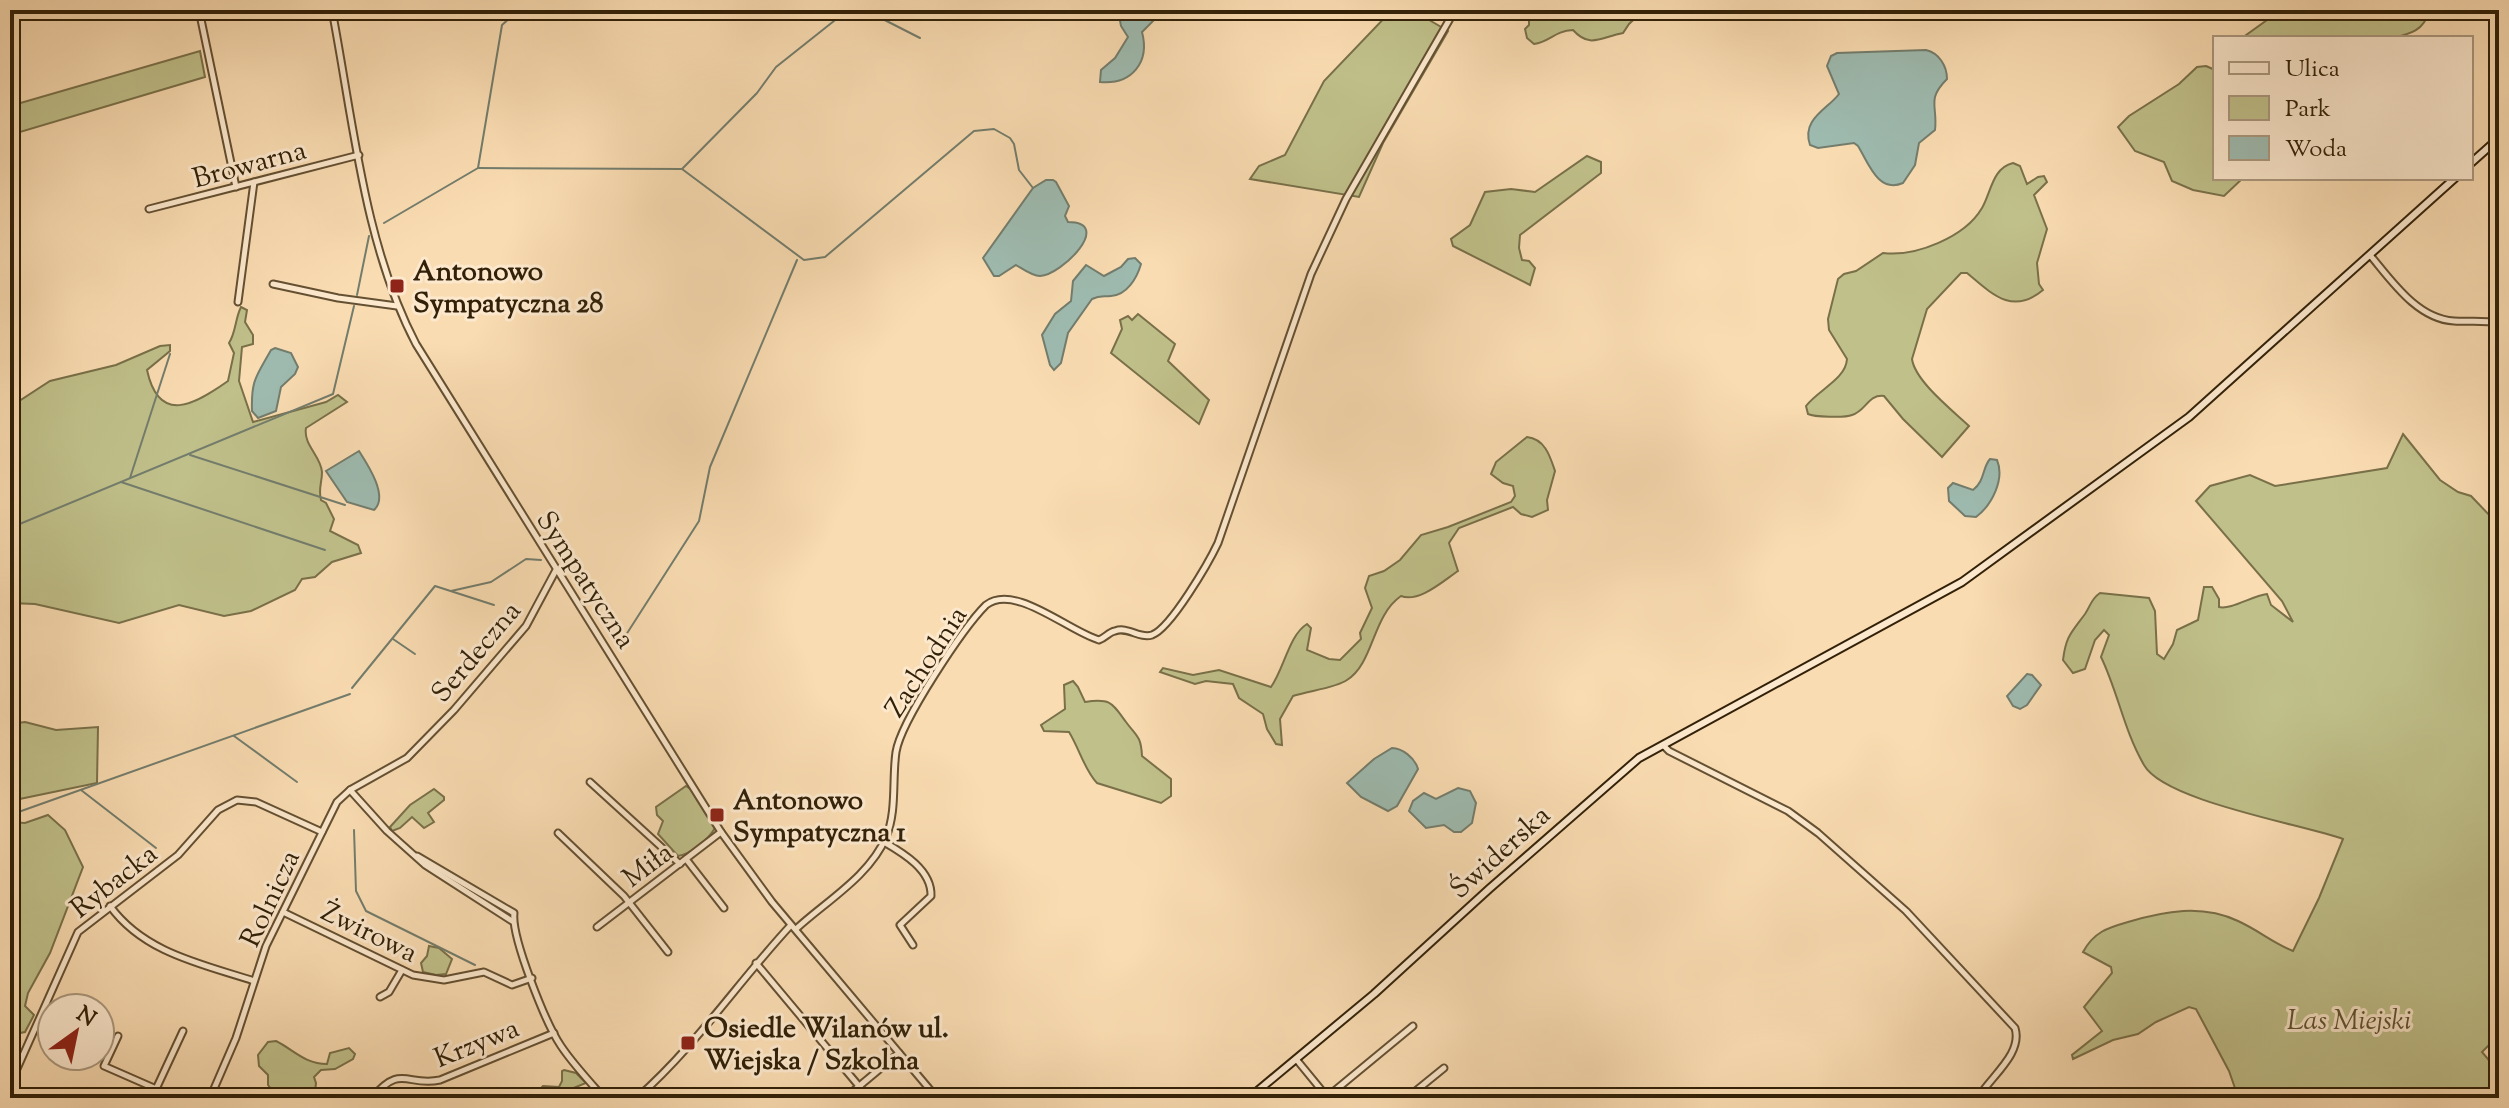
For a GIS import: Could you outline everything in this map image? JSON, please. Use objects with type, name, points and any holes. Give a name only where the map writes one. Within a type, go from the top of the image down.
[{"type":"street","points":[[199,10],[236,187]]},
{"type":"street","points":[[332,10],[359,155]]},
{"type":"street","name":"Zachodnia","points":[[637,1098],[690,1046],[756,963],[857,875],[884,842],[890,823],[895,763],[903,730],[941,668],[986,605],[997,599],[1016,600],[1099,640],[1112,631],[1120,630],[1149,636],[1165,625],[1206,569],[1311,274],[1346,199],[1455,10]]},
{"type":"street","points":[[2473,161],[2499,138]]},
{"type":"street","name":"Browarna","points":[[149,209],[359,155]]},
{"type":"street","name":"Sympatyczna","points":[[359,155],[376,240],[397,306],[425,360],[754,880],[937,1098]]},
{"type":"street","name":"Świderska","points":[[1249,1098],[1374,994],[1639,758],[1962,582],[2189,417],[2453,180]]},
{"type":"street","points":[[238,302],[254,182]]},
{"type":"street","points":[[2370,255],[2408,298],[2430,313],[2452,321],[2499,323]]},
{"type":"street","points":[[273,284],[338,298],[397,306]]},
{"type":"street","name":"Serdeczna","points":[[413,752],[454,710],[526,626],[557,569]]},
{"type":"street","points":[[1662,745],[1788,811],[1818,833],[1906,911],[2015,1028],[2017,1036],[2011,1052],[1978,1098]]},
{"type":"street","name":"Rolnicza","points":[[211,1095],[233,1046],[266,946],[337,802],[350,790],[413,752]]},
{"type":"street","points":[[590,782],[680,864]]},
{"type":"street","points":[[350,790],[387,831],[417,856],[514,913],[512,921],[554,1033],[563,1050],[604,1098]]},
{"type":"street","name":"Rybacka","points":[[16,1098],[12,1080],[78,932],[178,855],[227,803],[237,800],[256,802],[322,832]]},
{"type":"street","name":"Miła","points":[[597,927],[721,832]]},
{"type":"street","points":[[558,833],[629,903],[668,952]]},
{"type":"street","points":[[884,842],[924,874],[930,883],[931,896],[900,925],[913,945]]},
{"type":"street","points":[[686,859],[724,908]]},
{"type":"street","points":[[110,906],[139,936],[173,955],[254,981]]},
{"type":"street","name":"Żwirowa","points":[[283,912],[418,977],[444,980],[484,972],[512,985],[532,978]]},
{"type":"street","points":[[756,963],[869,1098]]},
{"type":"street","points":[[380,997],[389,992],[402,970]]},
{"type":"street","points":[[1296,1059],[1328,1098],[1413,1026]]},
{"type":"street","points":[[156,1089],[183,1031]]},
{"type":"street","name":"Krzywa","points":[[372,1098],[397,1078],[427,1082],[440,1080],[554,1033]]},
{"type":"street","points":[[118,1036],[104,1066],[177,1098]]},
{"type":"street","points":[[845,1098],[899,1053]]},
{"type":"street","points":[[1407,1098],[1444,1068]]},
{"type":"street","points":[[211,1095],[226,1098]]},
{"type":"green space","points":[[1392,10],[1412,10],[1448,31],[1383,143],[1359,197],[1250,179],[1259,166],[1285,155],[1324,81]]},
{"type":"green space","points":[[1517,10],[1644,10],[1623,33],[1590,40],[1573,30],[1534,44],[1527,38],[1525,29],[1529,20]]},
{"type":"green space","points":[[2281,10],[2427,10],[2428,13],[2419,28],[2400,36],[2245,36]]},
{"type":"green space","points":[[200,51],[205,77],[10,135],[10,106]]},
{"type":"green space","points":[[2197,67],[2213,69],[2213,180],[2241,180],[2224,196],[2193,190],[2172,181],[2164,162],[2135,151],[2118,127],[2129,116],[2179,84]]},
{"type":"green space","points":[[1587,156],[1601,162],[1601,173],[1520,235],[1522,260],[1529,261],[1535,268],[1530,285],[1453,246],[1451,239],[1470,225],[1485,192],[1511,189],[1535,192]]},
{"type":"green space","points":[[2013,163],[2020,166],[2027,184],[2044,176],[2047,182],[2034,195],[2047,229],[2037,263],[2039,284],[2043,290],[2021,301],[2002,299],[1967,273],[1961,273],[1927,309],[1912,359],[1927,386],[1969,426],[1942,457],[1884,396],[1874,398],[1857,413],[1848,416],[1808,414],[1806,406],[1842,373],[1847,359],[1829,330],[1828,319],[1838,279],[1883,253],[1910,252],[1952,236],[1982,208],[1996,175]]},
{"type":"green space","points":[[241,307],[247,310],[245,322],[253,335],[253,344],[242,347],[239,381],[253,422],[326,402],[338,395],[347,402],[306,428],[306,434],[321,466],[321,500],[326,503],[334,519],[330,531],[358,545],[361,553],[332,562],[315,577],[302,579],[295,590],[251,611],[224,616],[179,605],[119,623],[35,604],[10,603],[10,407],[50,381],[116,365],[160,346],[170,345],[170,351],[147,370],[153,387],[160,398],[169,404],[191,403],[228,381],[234,353],[229,343]]},
{"type":"green space","points":[[1138,314],[1175,344],[1168,361],[1209,400],[1199,424],[1111,353],[1122,329],[1120,320],[1128,316],[1132,320]]},
{"type":"green space","name":"Las Miejski","points":[[2403,434],[2440,480],[2458,492],[2471,496],[2493,519],[2499,521],[2499,1035],[2482,1052],[2499,1072],[2499,1098],[2245,1098],[2236,1091],[2229,1071],[2196,1009],[2189,1007],[2138,1034],[2113,1040],[2073,1059],[2072,1055],[2102,1031],[2084,1007],[2112,973],[2111,967],[2083,952],[2097,935],[2114,926],[2170,912],[2211,912],[2238,921],[2293,951],[2343,839],[2235,810],[2178,790],[2157,778],[2137,752],[2101,657],[2109,635],[2104,630],[2095,640],[2085,669],[2073,673],[2063,660],[2070,635],[2100,593],[2149,598],[2155,611],[2157,654],[2164,659],[2177,630],[2198,620],[2204,587],[2212,587],[2219,599],[2219,607],[2229,607],[2267,594],[2271,605],[2293,622],[2282,601],[2196,501],[2210,486],[2250,475],[2275,486],[2387,468]]},
{"type":"green space","points":[[1527,437],[1542,445],[1555,471],[1547,500],[1548,510],[1532,517],[1521,514],[1513,507],[1459,528],[1449,543],[1458,571],[1423,594],[1401,596],[1391,605],[1363,663],[1347,680],[1293,696],[1280,719],[1282,745],[1276,744],[1263,714],[1239,698],[1233,684],[1206,681],[1195,684],[1160,672],[1163,668],[1193,675],[1219,670],[1271,687],[1291,644],[1307,624],[1311,628],[1307,650],[1340,660],[1361,639],[1360,633],[1372,608],[1365,588],[1369,576],[1384,571],[1400,560],[1421,535],[1511,502],[1515,496],[1513,486],[1491,474],[1496,462]]},
{"type":"green space","points":[[1073,681],[1085,702],[1110,703],[1117,710],[1138,737],[1142,756],[1171,779],[1171,796],[1161,803],[1097,783],[1069,732],[1044,731],[1041,725],[1065,709],[1064,685]]},
{"type":"green space","points":[[25,722],[56,730],[98,727],[97,783],[10,801],[10,724]]},
{"type":"green space","points":[[686,786],[692,790],[715,828],[699,846],[678,856],[658,834],[663,821],[657,815],[656,807]]},
{"type":"green space","points":[[434,789],[444,800],[428,813],[434,822],[424,828],[412,817],[392,831],[390,827],[410,805]]},
{"type":"green space","points":[[48,815],[65,830],[83,867],[50,953],[28,993],[25,1006],[34,1015],[25,1032],[10,1035],[10,822],[25,823]]},
{"type":"green space","points":[[429,946],[439,948],[452,959],[446,974],[423,972],[421,963],[427,956]]},
{"type":"green space","points":[[276,1041],[306,1059],[327,1064],[330,1053],[349,1048],[355,1054],[353,1059],[335,1069],[321,1070],[314,1077],[315,1092],[341,1098],[288,1098],[282,1088],[272,1090],[268,1085],[268,1075],[259,1066],[258,1055],[268,1042]]},
{"type":"green space","points":[[564,1070],[576,1073],[586,1083],[571,1089],[576,1098],[538,1098],[543,1086],[559,1087]]},
{"type":"water","points":[[1118,10],[1164,10],[1142,32],[1143,53],[1136,69],[1121,80],[1100,82],[1101,70],[1115,58],[1128,37],[1121,26]]},
{"type":"water","points":[[1926,50],[1941,61],[1947,79],[1935,98],[1935,130],[1919,143],[1915,165],[1903,183],[1894,185],[1880,180],[1854,143],[1818,148],[1810,145],[1808,136],[1812,121],[1839,94],[1827,66],[1831,56],[1837,53]]},
{"type":"water","points":[[1046,180],[1056,182],[1069,206],[1065,216],[1068,222],[1081,224],[1086,230],[1080,249],[1060,267],[1040,276],[1016,265],[994,276],[983,258],[1033,188]]},
{"type":"water","points":[[1135,258],[1141,264],[1130,285],[1117,295],[1092,299],[1068,333],[1061,363],[1054,370],[1042,335],[1055,314],[1071,301],[1073,281],[1086,265],[1104,276],[1121,267],[1128,259]]},
{"type":"water","points":[[275,348],[291,353],[298,367],[281,387],[276,411],[258,418],[252,411],[252,392],[258,373]]},
{"type":"water","points":[[359,451],[378,489],[378,504],[374,510],[347,502],[326,471]]},
{"type":"water","points":[[1990,459],[1997,460],[1999,467],[1996,491],[1976,517],[1965,516],[1949,501],[1948,488],[1953,483],[1973,490],[1980,483]]},
{"type":"water","points":[[2027,674],[2041,685],[2027,705],[2020,709],[2013,706],[2007,696]]},
{"type":"water","points":[[1392,748],[1408,754],[1418,769],[1397,806],[1388,811],[1361,797],[1347,783]]},
{"type":"water","points":[[1458,788],[1470,791],[1476,803],[1472,823],[1461,832],[1454,832],[1444,825],[1426,828],[1409,811],[1413,801],[1424,793],[1436,799]]},
{"type":"waterway","points":[[384,223],[478,168],[502,25],[519,10]]},
{"type":"waterway","points":[[478,168],[682,169],[757,93],[776,67],[839,17],[843,10]]},
{"type":"waterway","points":[[865,10],[920,38]]},
{"type":"waterway","points":[[682,169],[804,260],[825,257],[974,131],[994,129],[1010,138],[1019,170],[1033,188]]},
{"type":"waterway","points":[[357,295],[369,236]]},
{"type":"waterway","points":[[624,638],[699,521],[710,467],[797,260]]},
{"type":"waterway","points":[[10,528],[333,394],[354,306]]},
{"type":"waterway","points":[[130,478],[170,354]]},
{"type":"waterway","points":[[190,455],[345,505]]},
{"type":"waterway","points":[[121,482],[325,550]]},
{"type":"waterway","points":[[451,591],[491,582],[526,559],[541,560]]},
{"type":"waterway","points":[[352,688],[435,586],[494,605]]},
{"type":"waterway","points":[[393,639],[415,654]]},
{"type":"waterway","points":[[10,815],[350,694]]},
{"type":"waterway","points":[[234,736],[297,782]]},
{"type":"waterway","points":[[81,790],[156,848]]},
{"type":"waterway","points":[[354,830],[356,891],[366,911],[475,965]]},
{"type":"waterway","points":[[430,1091],[441,1098]]},
{"type":"place","name":"Antonowo Sympatyczna 28","points":[[397,286]]},
{"type":"place","name":"Antonowo Sympatyczna 1","points":[[717,815]]},
{"type":"place","name":"Osiedle Wilanów ul. Wiejska / Szkolna","points":[[688,1043]]}]
